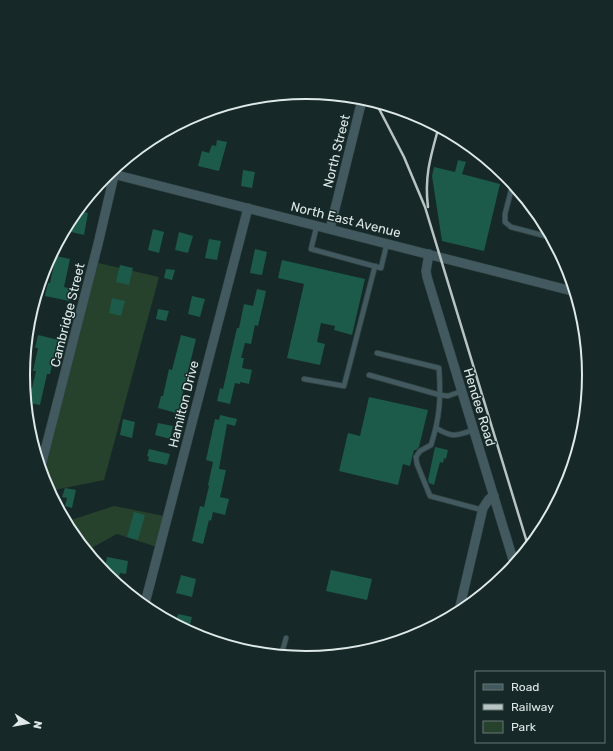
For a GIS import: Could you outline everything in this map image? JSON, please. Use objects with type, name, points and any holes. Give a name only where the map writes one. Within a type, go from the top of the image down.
[{"type":"street","name":"North Street","points":[[330,228],[361,104]]},
{"type":"street","name":"North East Avenue","points":[[119,173],[248,208],[569,290]]},
{"type":"street","name":"Cambridge Street","points":[[43,458],[81,311],[111,180]]},
{"type":"street","name":"Hamilton Drive","points":[[146,600],[248,208]]},
{"type":"street","name":"Hendee Road","points":[[429,254],[426,271],[427,277],[513,559]]},
{"type":"street","points":[[460,605],[482,510],[486,502],[494,496]]},
{"type":"lane","points":[[511,190],[505,214],[505,222],[511,227],[545,236]]},
{"type":"lane","points":[[317,225],[312,249],[381,268],[388,243]]},
{"type":"lane","points":[[304,379],[344,386],[375,266]]},
{"type":"lane","points":[[377,352],[438,368],[440,395],[436,428],[431,445],[420,451],[416,457],[417,464],[430,496],[482,510]]},
{"type":"lane","points":[[369,375],[440,395],[448,396],[462,391]]},
{"type":"lane","points":[[436,428],[447,434],[455,436],[473,430]]},
{"type":"lane","points":[[282,651],[286,638]]},
{"type":"green space","points":[[94,262],[159,277],[104,480],[55,490],[44,460]]},
{"type":"green space","points":[[114,506],[169,517],[160,548],[117,534],[91,548],[71,520]]},
{"type":"building","points":[[217,140],[227,142],[219,171],[198,166],[202,151],[209,153],[212,145],[216,146]]},
{"type":"building","points":[[458,160],[466,162],[462,174],[500,184],[484,251],[442,241],[432,176],[434,167],[455,172]]},
{"type":"building","points":[[243,170],[255,172],[252,188],[241,186]]},
{"type":"building","points":[[84,212],[88,213],[84,235],[71,232]]},
{"type":"building","points":[[153,229],[164,232],[159,253],[148,250]]},
{"type":"building","points":[[179,232],[193,236],[188,253],[175,250]]},
{"type":"building","points":[[209,239],[221,241],[217,260],[205,258]]},
{"type":"building","points":[[255,249],[267,252],[262,275],[250,273]]},
{"type":"building","points":[[57,256],[70,259],[64,287],[72,289],[69,301],[45,296],[48,283],[50,283]]},
{"type":"building","points":[[282,260],[365,279],[352,335],[334,330],[335,326],[321,323],[317,342],[325,344],[320,365],[287,358],[304,284],[278,278]]},
{"type":"building","points":[[120,265],[133,268],[129,285],[116,282]]},
{"type":"building","points":[[166,269],[175,270],[172,280],[164,278]]},
{"type":"building","points":[[257,289],[266,291],[263,305],[258,326],[255,325],[251,344],[245,343],[241,358],[244,358],[242,368],[252,370],[249,384],[240,382],[240,384],[235,383],[230,404],[217,401],[220,388],[223,389],[244,304],[253,306]]},
{"type":"building","points":[[192,296],[205,299],[200,317],[188,314]]},
{"type":"building","points":[[112,298],[125,301],[121,316],[109,313]]},
{"type":"building","points":[[158,309],[169,311],[166,321],[156,319]]},
{"type":"building","points":[[38,335],[59,340],[50,374],[47,374],[40,405],[32,403],[31,388],[32,388],[36,371],[33,371],[38,348],[35,348]]},
{"type":"building","points":[[181,335],[196,339],[181,400],[183,401],[180,414],[158,408],[161,396],[163,396],[169,369],[172,370]]},
{"type":"building","points":[[369,397],[428,410],[419,447],[414,450],[410,466],[403,464],[398,485],[339,471],[348,433],[360,436]]},
{"type":"building","points":[[220,415],[237,419],[235,426],[227,424],[219,469],[226,470],[220,497],[229,499],[225,515],[213,512],[211,521],[209,520],[203,544],[192,541],[200,506],[204,507],[209,486],[213,462],[206,460],[215,419],[219,420]]},
{"type":"building","points":[[123,419],[135,422],[132,438],[120,435]]},
{"type":"building","points":[[158,423],[173,426],[170,439],[155,435]]},
{"type":"building","points":[[435,447],[448,450],[446,459],[444,458],[443,463],[440,462],[434,485],[429,483],[428,480]]},
{"type":"building","points":[[149,449],[170,454],[167,465],[148,461],[149,457],[147,456]]},
{"type":"building","points":[[65,488],[76,490],[72,508],[65,506],[67,498],[62,497]]},
{"type":"building","points":[[134,512],[145,515],[138,540],[127,537]]},
{"type":"building","points":[[107,557],[128,561],[126,574],[120,573],[119,578],[106,565]]},
{"type":"building","points":[[331,570],[372,579],[367,600],[326,591]]},
{"type":"building","points":[[181,575],[196,579],[192,597],[176,593]]},
{"type":"building","points":[[178,614],[192,617],[190,626],[177,619]]},
{"type":"railway","points":[[379,108],[404,157],[425,207],[527,542]]},
{"type":"railway","points":[[428,207],[428,175],[437,132]]}]
